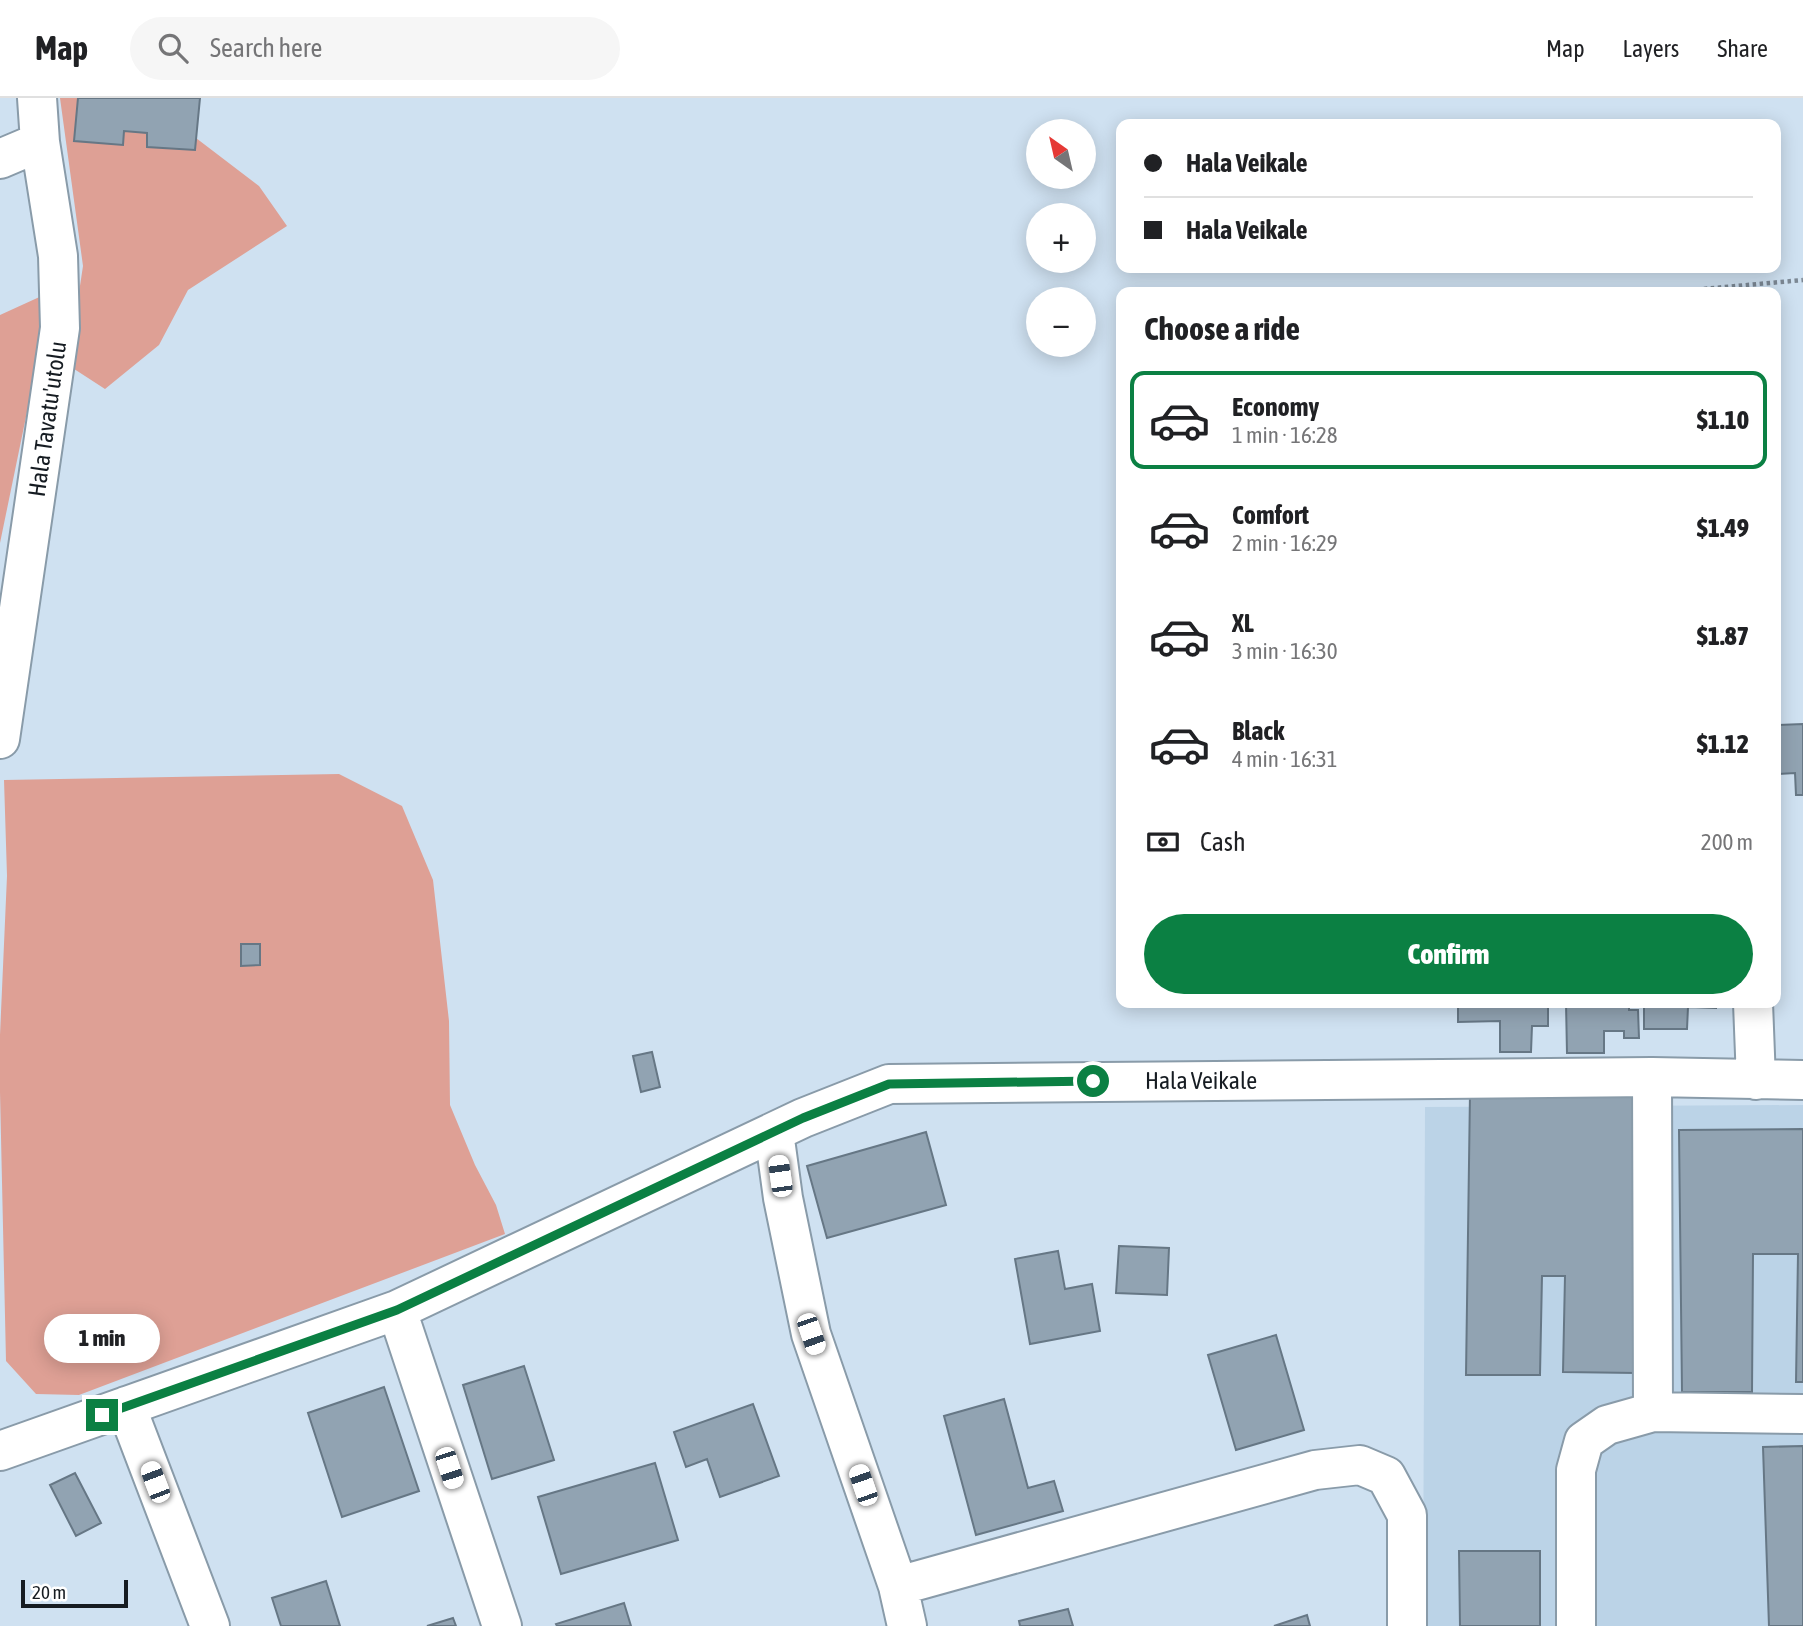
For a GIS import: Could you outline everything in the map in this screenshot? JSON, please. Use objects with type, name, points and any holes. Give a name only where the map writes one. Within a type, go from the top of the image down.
[{"type":"street","name":"Hala Tavatu'utolu","points":[[0,738],[60,328],[58,256],[40,142],[37,98]]},
{"type":"street","points":[[0,159],[40,142]]},
{"type":"street","points":[[1754,1008],[1756,1080]]},
{"type":"street","points":[[1652,1077],[1653,1412]]},
{"type":"street","name":"Hala Veikale","points":[[1,1442],[127,1406],[397,1310],[774,1132],[889,1084],[1652,1077],[1803,1080]]},
{"type":"street","points":[[774,1132],[783,1198],[811,1334],[898,1586],[907,1626]]},
{"type":"street","points":[[397,1310],[502,1626]]},
{"type":"street","points":[[127,1406],[210,1626]]},
{"type":"street","points":[[1577,1626],[1576,1470],[1584,1441],[1607,1425],[1653,1412],[1803,1414]]},
{"type":"street","points":[[898,1586],[1315,1470],[1360,1465],[1386,1476],[1407,1515],[1407,1626]]},
{"type":"path","points":[[1725,287],[1803,280]]},
{"type":"shaded area","points":[[60,98],[163,98],[175,122],[259,186],[287,226],[188,290],[159,345],[105,389],[68,365],[83,266]]},
{"type":"shaded area","points":[[46,294],[40,349],[0,543],[0,315]]},
{"type":"shaded area","points":[[339,774],[402,806],[433,880],[449,1021],[450,1105],[475,1165],[496,1205],[505,1234],[79,1395],[36,1394],[6,1361],[0,1092],[7,876],[4,780]]},
{"type":"shaded area","points":[[1803,1105],[1803,1626],[1423,1626],[1425,1107]]},
{"type":"building","points":[[78,98],[200,98],[195,150],[147,147],[147,133],[124,131],[123,145],[74,141]]},
{"type":"building","points":[[1803,724],[1803,795],[1796,795],[1795,773],[1781,774],[1781,725]]},
{"type":"building","points":[[241,944],[260,944],[260,965],[241,966]]},
{"type":"building","points":[[1458,1008],[1548,1008],[1548,1026],[1532,1026],[1531,1052],[1500,1052],[1500,1021],[1458,1022]]},
{"type":"building","points":[[1566,1008],[1638,1010],[1639,1038],[1624,1038],[1624,1031],[1604,1031],[1604,1053],[1567,1053]]},
{"type":"building","points":[[1644,1008],[1688,1008],[1687,1029],[1644,1029]]},
{"type":"building","points":[[652,1052],[660,1087],[641,1092],[633,1056]]},
{"type":"building","points":[[1470,1093],[1640,1095],[1636,1373],[1563,1372],[1565,1276],[1542,1276],[1540,1375],[1466,1375]]},
{"type":"building","points":[[1803,1129],[1803,1382],[1796,1382],[1798,1254],[1753,1254],[1752,1392],[1682,1392],[1679,1130]]},
{"type":"building","points":[[926,1132],[946,1205],[827,1238],[807,1166]]},
{"type":"building","points":[[1119,1246],[1169,1248],[1167,1295],[1116,1293]]},
{"type":"building","points":[[1058,1251],[1065,1289],[1092,1284],[1100,1331],[1030,1344],[1015,1259]]},
{"type":"building","points":[[1276,1335],[1304,1430],[1236,1450],[1208,1355]]},
{"type":"building","points":[[524,1366],[554,1460],[492,1479],[463,1385]]},
{"type":"building","points":[[384,1387],[419,1491],[342,1517],[308,1413]]},
{"type":"building","points":[[1004,1399],[1028,1488],[1054,1481],[1063,1511],[976,1535],[944,1416]]},
{"type":"building","points":[[753,1404],[779,1476],[720,1497],[707,1459],[686,1467],[674,1432]]},
{"type":"building","points":[[1803,1446],[1803,1626],[1769,1626],[1763,1447]]},
{"type":"building","points":[[655,1463],[678,1540],[561,1574],[538,1497]]},
{"type":"building","points":[[75,1473],[101,1523],[76,1536],[50,1485]]},
{"type":"building","points":[[1459,1551],[1540,1551],[1540,1626],[1460,1626]]},
{"type":"building","points":[[326,1581],[340,1626],[281,1626],[272,1598]]},
{"type":"building","points":[[624,1603],[631,1626],[556,1624]]},
{"type":"building","points":[[1068,1609],[1073,1626],[1020,1626],[1019,1621]]},
{"type":"building","points":[[1307,1615],[1310,1626],[1274,1626]]},
{"type":"building","points":[[453,1618],[456,1626],[427,1626]]},
{"type":"route","points":[[102,1415],[397,1310],[803,1118],[889,1084],[1093,1081]]}]
